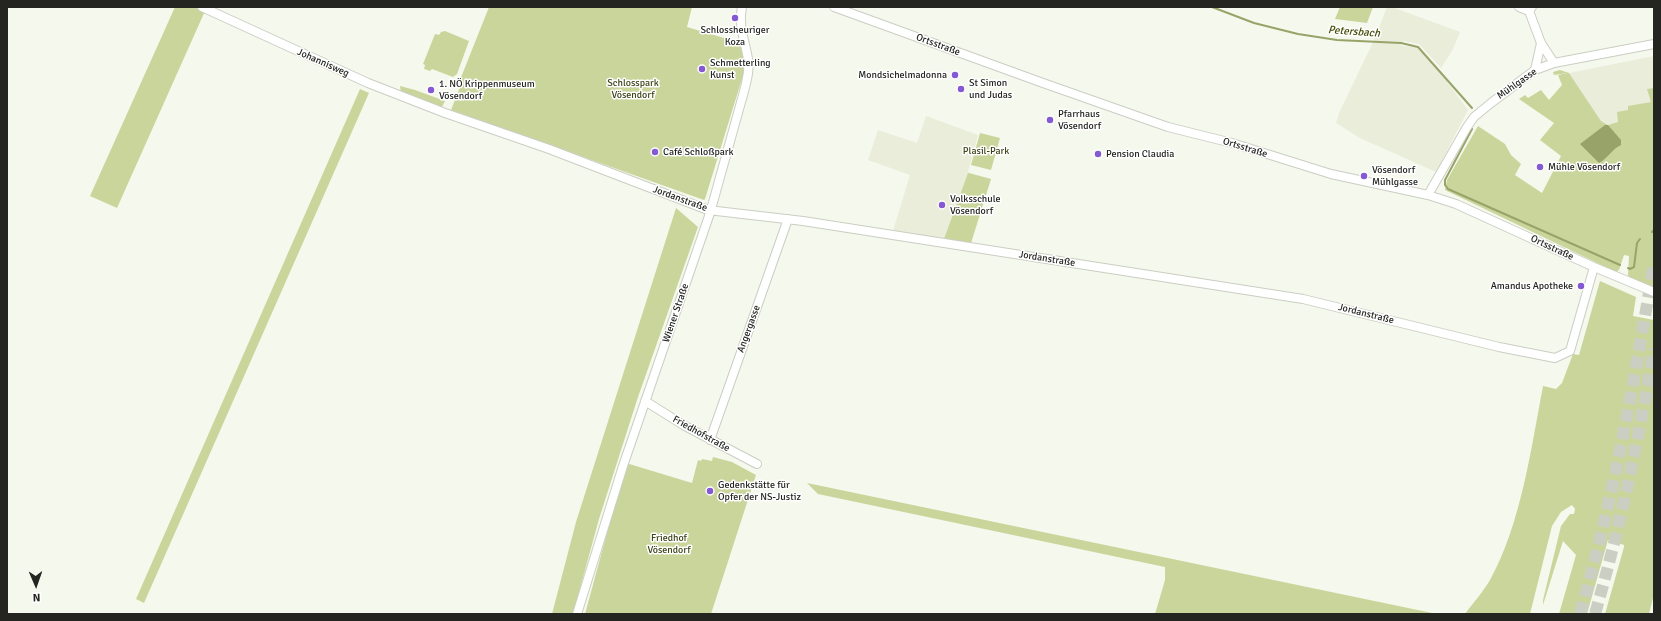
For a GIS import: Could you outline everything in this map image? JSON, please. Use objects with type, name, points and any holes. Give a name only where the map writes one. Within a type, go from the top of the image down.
[{"type":"street","name":"Johannisweg","points":[[202,7],[361,80],[445,113]]},
{"type":"street","name":"Wiener Straße","points":[[577,614],[623,466],[711,210],[747,77],[748,60],[740,16],[742,7]]},
{"type":"street","name":"Ortsstraße","points":[[834,7],[1043,83],[1168,126],[1232,143],[1331,174],[1428,195],[1456,204],[1594,267],[1654,292]]},
{"type":"street","points":[[1519,7],[1531,9],[1541,43],[1554,63]]},
{"type":"street","points":[[1535,70],[1541,43]]},
{"type":"street","name":"Mühlgasse","points":[[1428,195],[1474,117],[1535,70],[1554,63],[1654,44]]},
{"type":"street","name":"Jordanstraße","points":[[445,113],[549,149],[711,210],[788,219],[1303,299],[1499,347],[1555,358],[1570,351],[1594,267]]},
{"type":"street","name":"Angergasse","points":[[710,440],[788,219]]},
{"type":"street","name":"Friedhofstraße","points":[[645,401],[710,440],[757,464]]},
{"type":"shaded area","points":[[1387,7],[1392,7],[1460,32],[1452,51],[1441,68],[1419,44],[1403,41],[1401,46],[1416,47],[1440,72],[1468,110],[1436,172],[1360,138],[1336,123],[1339,113],[1376,36]]},
{"type":"shaded area","points":[[1654,56],[1654,145],[1601,121],[1569,73]]},
{"type":"shaded area","name":"Volksschule Vösendorf","points":[[926,116],[978,135],[968,172],[991,179],[971,243],[893,231],[910,175],[868,160],[878,130],[917,143]]},
{"type":"shaded area","points":[[1605,125],[1608,125],[1621,140],[1621,145],[1599,163],[1580,144]]},
{"type":"green space","points":[[175,7],[197,7],[205,11],[117,208],[90,196]]},
{"type":"green space","name":"Schlosspark Vösendorf","points":[[489,7],[692,7],[687,27],[741,43],[745,69],[705,199],[704,200],[451,110],[460,87],[458,85]]},
{"type":"green space","points":[[1340,7],[1373,7],[1367,23],[1335,19]]},
{"type":"green space","points":[[445,31],[469,41],[457,74],[453,77],[432,69],[430,71],[424,69],[425,65],[423,64],[435,34],[439,35],[441,32]]},
{"type":"green space","points":[[1560,70],[1569,73],[1601,121],[1608,125],[1618,122],[1617,112],[1628,110],[1628,106],[1651,102],[1647,89],[1654,88],[1654,288],[1630,278],[1628,275],[1629,256],[1624,255],[1619,270],[1616,272],[1445,190],[1447,180],[1478,126],[1505,144],[1511,155],[1521,164],[1515,175],[1542,193],[1561,156],[1540,140],[1554,123],[1519,99],[1525,95],[1528,98],[1541,90],[1549,100],[1562,85],[1558,75],[1567,73],[1554,75],[1553,72]]},
{"type":"green space","points":[[400,86],[445,101],[442,107],[438,108],[401,93]]},
{"type":"green space","points":[[360,89],[369,93],[144,603],[136,599]]},
{"type":"green space","name":"Plasil-Park","points":[[980,133],[1000,138],[991,170],[971,165]]},
{"type":"green space","points":[[968,173],[991,179],[971,243],[944,239]]},
{"type":"green space","points":[[676,208],[698,227],[638,397],[599,519],[573,614],[552,614],[576,522]]},
{"type":"green space","points":[[1600,281],[1636,297],[1633,316],[1654,320],[1654,594],[1649,614],[1605,614],[1624,547],[1624,545],[1608,540],[1587,614],[1559,614],[1576,555],[1563,541],[1543,605],[1561,526],[1570,514],[1574,514],[1575,509],[1572,505],[1561,512],[1552,526],[1530,614],[1465,614],[1490,580],[1510,535],[1524,486],[1543,386],[1556,389],[1562,383],[1573,354],[1579,355]]},
{"type":"green space","name":"Friedhof Vösendorf","points":[[713,457],[732,462],[756,475],[711,614],[585,614],[626,463],[692,483],[698,460],[701,461],[702,459],[712,461]]},
{"type":"green space","points":[[807,483],[1437,614],[1155,614],[1165,580],[1165,567],[818,494]]},
{"type":"waterway","name":"Petersbach","points":[[1212,7],[1254,23],[1298,34],[1337,40],[1401,43],[1418,47],[1472,108]]},
{"type":"waterway","name":"Petersbach","points":[[1472,129],[1445,180],[1445,185],[1448,189],[1620,265]]},
{"type":"waterway","name":"Petersbach","points":[[1628,268],[1630,269],[1634,267],[1637,243],[1640,239]]},
{"type":"tunnel","points":[[1580,614],[1613,483],[1631,396],[1654,263]]},
{"type":"tunnel","points":[[1595,614],[1613,548],[1628,482],[1654,349]]},
{"type":"place","name":"Schlossheuriger Koza","points":[[735,18]]},
{"type":"place","name":"Schmetterling Kunst","points":[[702,69]]},
{"type":"place","name":"Mondsichelmadonna","points":[[955,75]]},
{"type":"place","name":"St Simon und Judas","points":[[961,89]]},
{"type":"place","name":"1. NÖ Krippenmuseum Vösendorf","points":[[431,90]]},
{"type":"place","name":"Pfarrhaus Vösendorf","points":[[1050,120]]},
{"type":"place","name":"Café Schloßpark","points":[[655,152]]},
{"type":"place","name":"Pension Claudia","points":[[1098,154]]},
{"type":"place","name":"Mühle Vösendorf","points":[[1540,167]]},
{"type":"place","name":"Vösendorf Mühlgasse","points":[[1364,176]]},
{"type":"place","name":"Volksschule Vösendorf","points":[[942,205]]},
{"type":"place","name":"Amandus Apotheke","points":[[1581,286]]},
{"type":"place","name":"Gedenkstätte für Opfer der NS-Justiz","points":[[710,491]]}]
